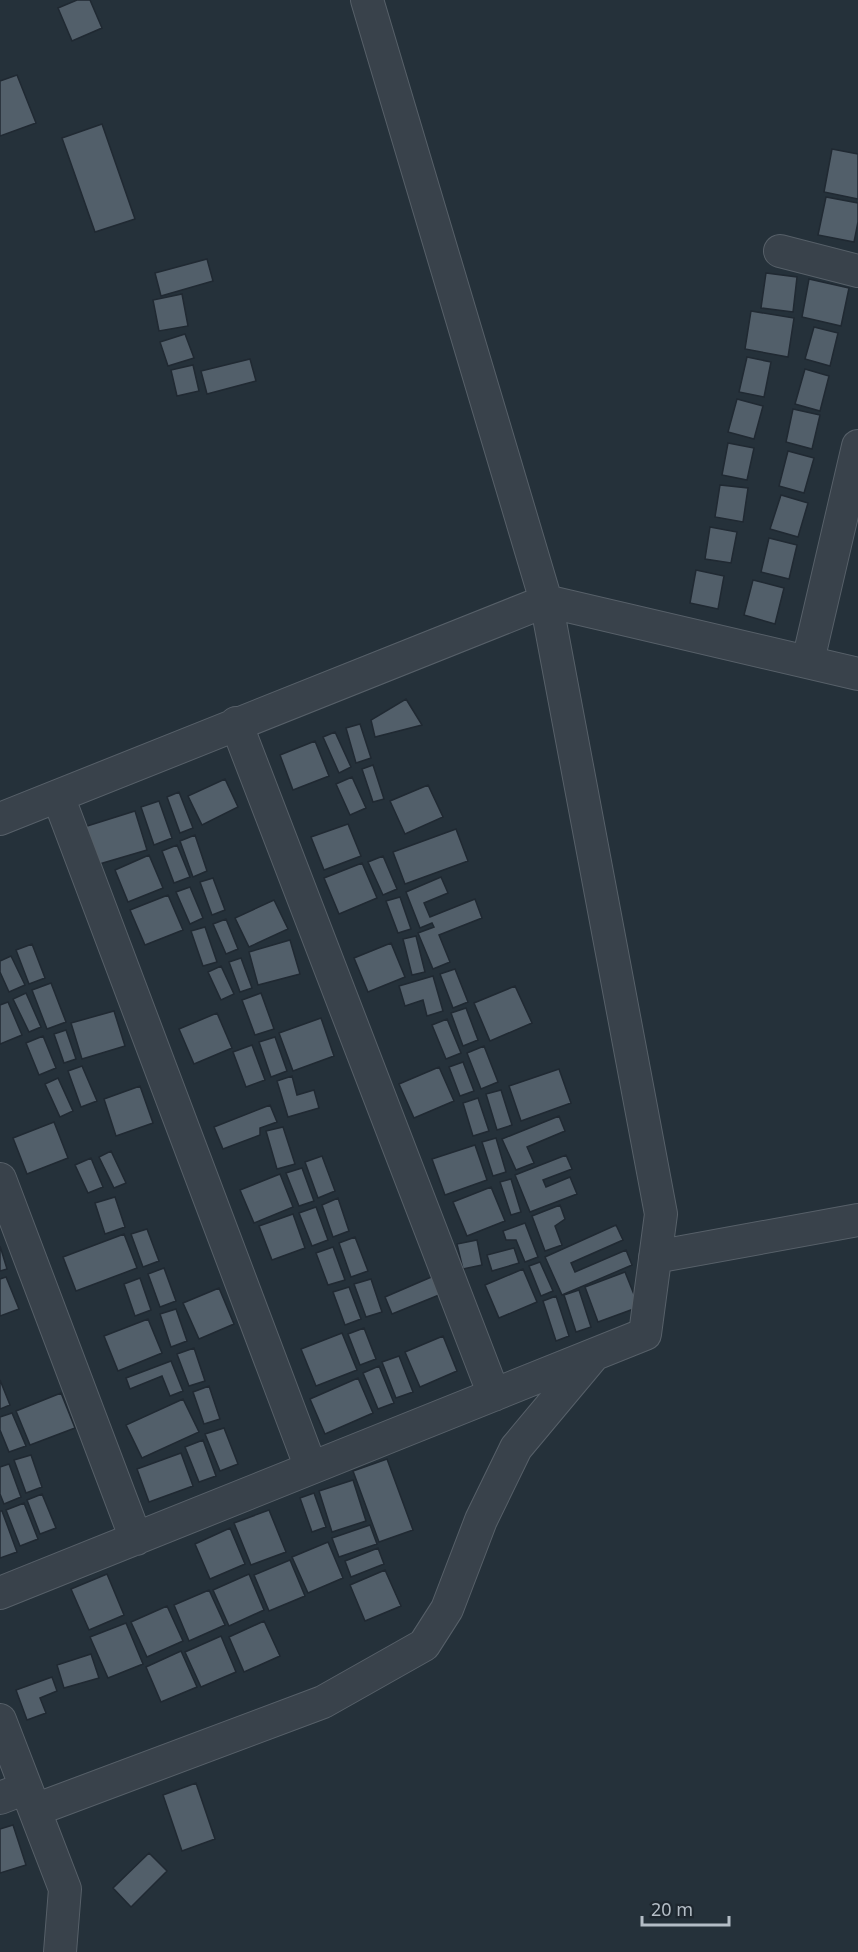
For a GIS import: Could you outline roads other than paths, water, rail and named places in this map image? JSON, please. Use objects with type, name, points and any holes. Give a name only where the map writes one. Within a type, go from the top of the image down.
[{"type":"street","points":[[0,1593],[645,1334],[661,1214],[546,601],[367,0]]},
{"type":"street","points":[[780,251],[858,271]]},
{"type":"street","points":[[808,661],[858,446]]},
{"type":"street","points":[[0,819],[546,601],[858,674]]},
{"type":"street","points":[[236,723],[494,1395]]},
{"type":"street","points":[[58,796],[311,1468]]},
{"type":"street","points":[[0,1179],[136,1539]]},
{"type":"street","points":[[655,1257],[858,1220]]},
{"type":"street","points":[[20,1798],[323,1702],[424,1645],[447,1609],[482,1520],[516,1448],[595,1354]]},
{"type":"street","points":[[0,1720],[20,1798],[65,1889],[60,1952]]}]
